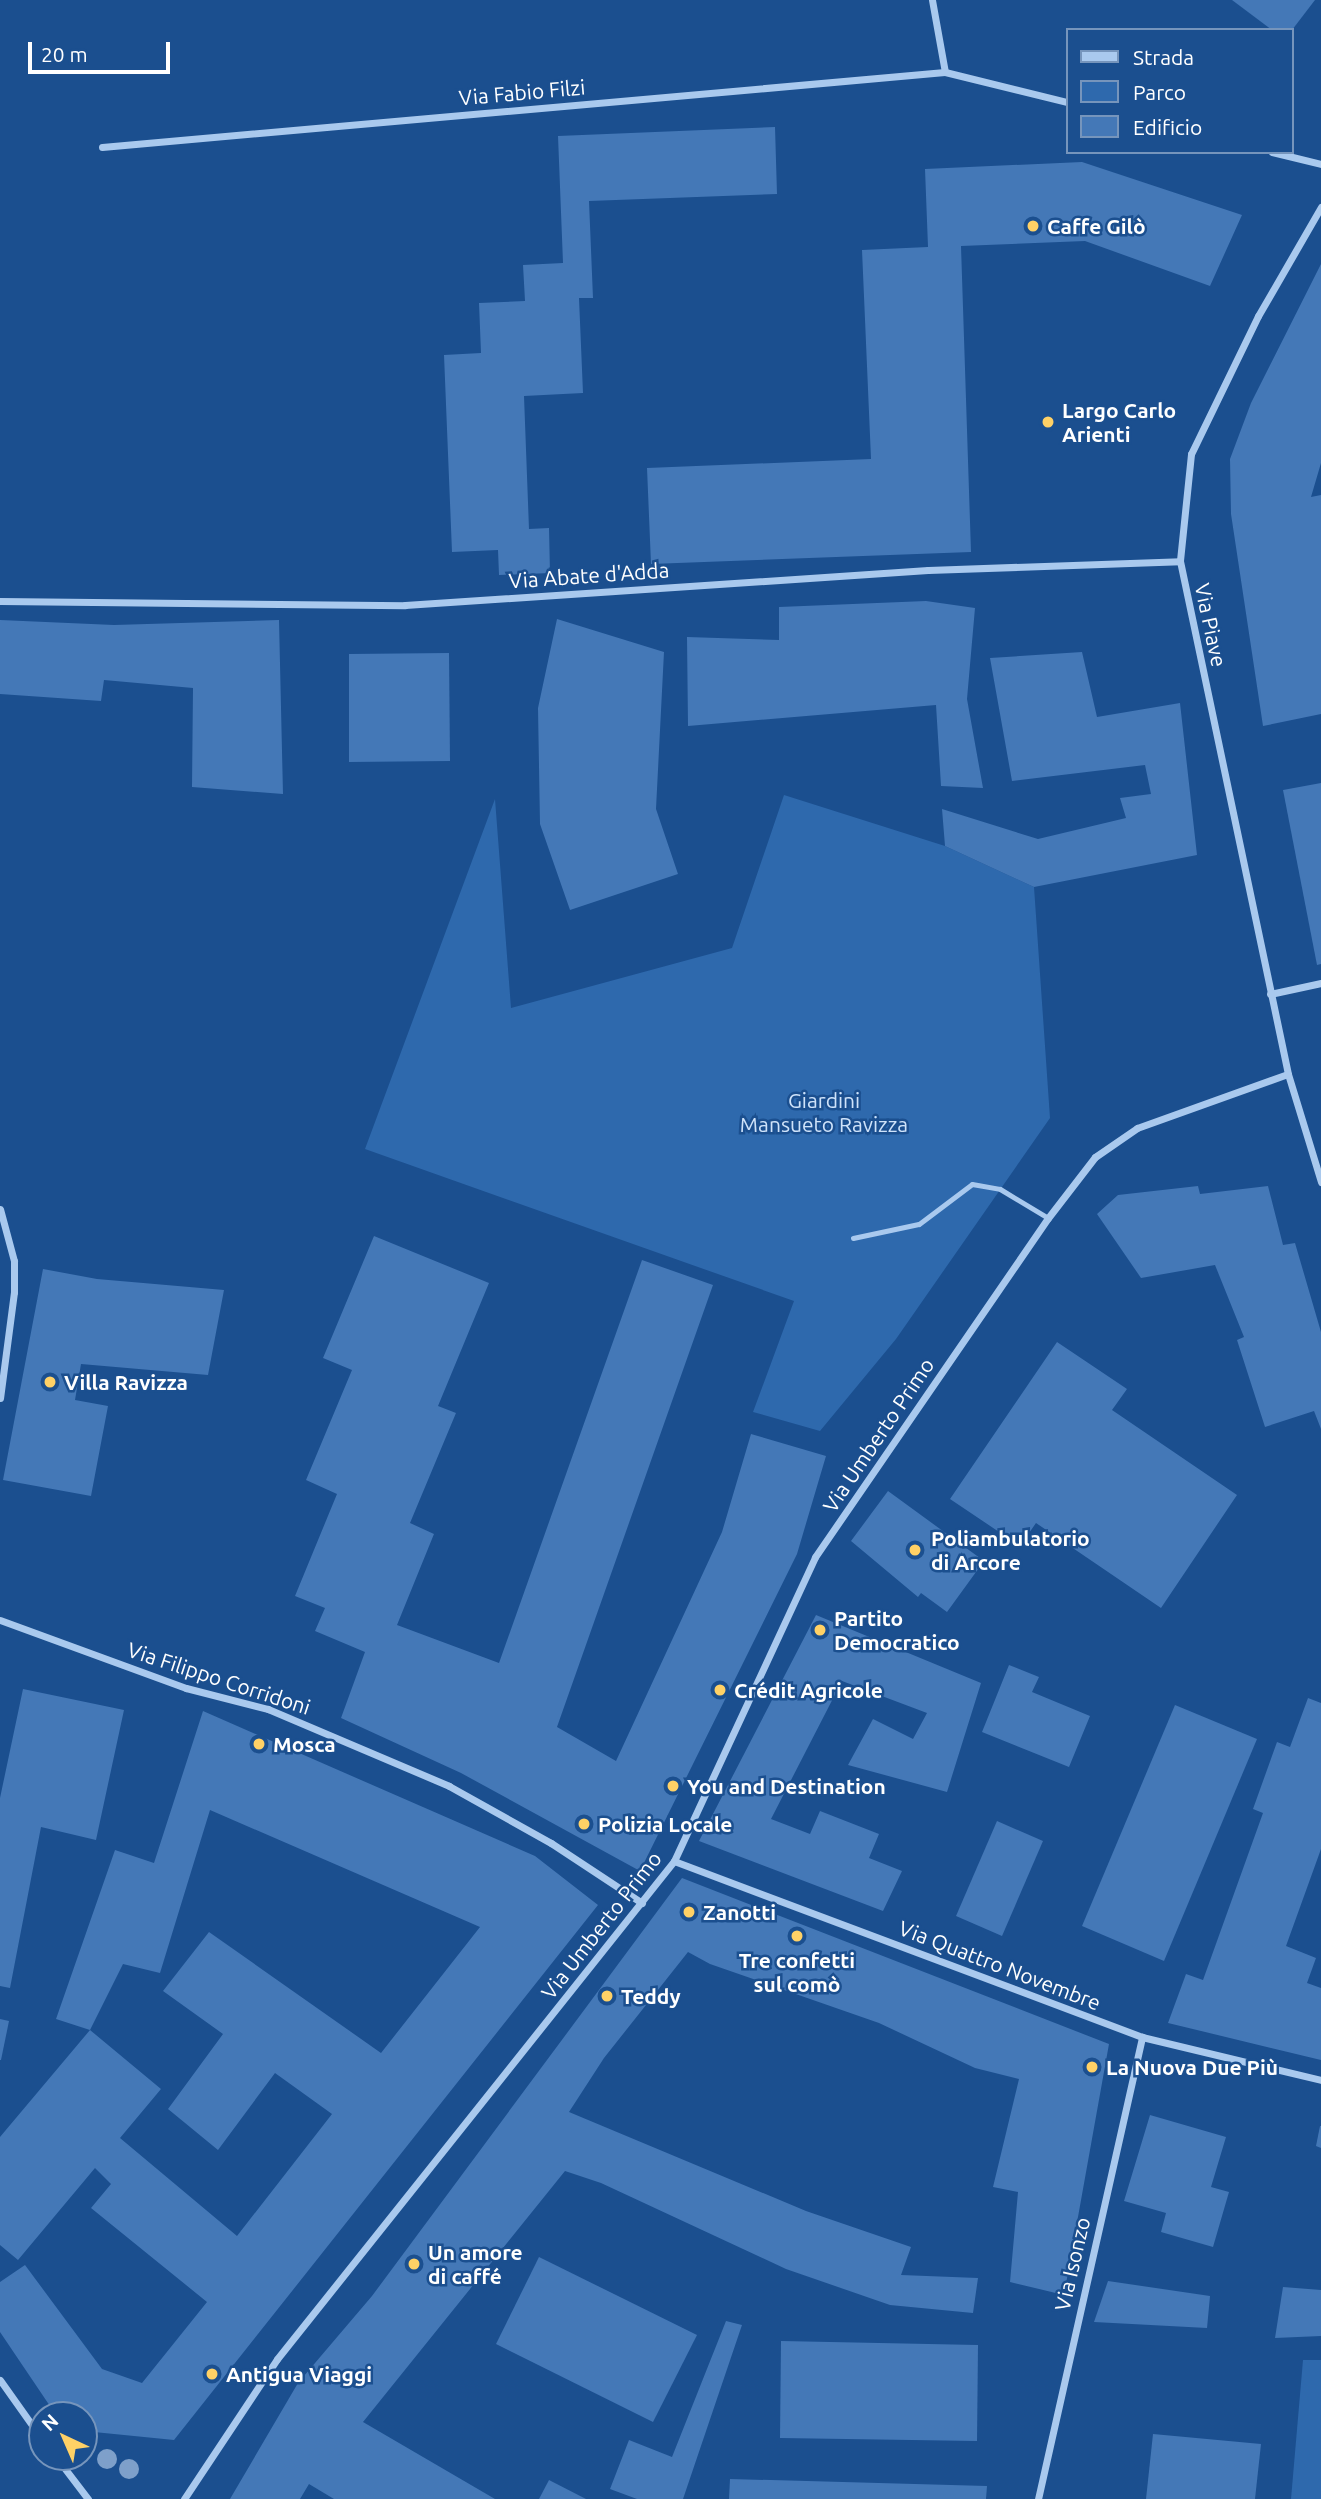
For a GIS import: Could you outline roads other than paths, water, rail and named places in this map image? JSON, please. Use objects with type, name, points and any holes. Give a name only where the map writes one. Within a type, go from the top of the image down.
[{"type":"street","points":[[932,0],[945,72]]},
{"type":"street","name":"Via Fabio Filzi","points":[[102,146],[945,72],[1066,102]]},
{"type":"street","points":[[1280,154],[1321,164]]},
{"type":"street","name":"Via Piave","points":[[1321,207],[1258,316],[1191,454],[1180,561],[1288,1074],[1321,1182]]},
{"type":"street","name":"Via Abate d'Adda","points":[[0,601],[405,605],[928,570],[1180,561]]},
{"type":"street","points":[[1270,993],[1321,983]]},
{"type":"street","name":"Via Umberto Primo","points":[[184,2499],[276,2359],[674,1861],[816,1557],[1048,1218],[1095,1157],[1137,1128],[1288,1074]]},
{"type":"street","points":[[0,1209],[14,1261],[14,1292],[0,1398]]},
{"type":"street","name":"Via Filippo Corridoni","points":[[0,1620],[187,1688],[268,1709],[449,1786],[551,1843],[642,1903]]},
{"type":"street","name":"Via Quattro Novembre","points":[[674,1861],[1142,2037],[1321,2080]]},
{"type":"street","name":"Via Isonzo","points":[[1038,2499],[1142,2037]]},
{"type":"street","points":[[0,2380],[28,2419]]},
{"type":"street","points":[[67,2471],[88,2499]]},
{"type":"lane","points":[[853,1238],[919,1224],[972,1184],[1000,1189],[1048,1218]]},
{"type":"place","name":"Caffe Gilò","points":[[1033,226]]},
{"type":"place","name":"Largo Carlo Arienti","points":[[1048,422]]},
{"type":"place","name":"Villa Ravizza","points":[[50,1382]]},
{"type":"place","name":"Poliambulatorio di Arcore","points":[[915,1550]]},
{"type":"place","name":"Partito Democratico","points":[[820,1630]]},
{"type":"place","name":"Crédit Agricole","points":[[720,1690]]},
{"type":"place","name":"Mosca","points":[[259,1744]]},
{"type":"place","name":"You and Destination","points":[[673,1786]]},
{"type":"place","name":"Polizia Locale","points":[[584,1824]]},
{"type":"place","name":"Zanotti","points":[[689,1912]]},
{"type":"place","name":"Tre confetti sul comò","points":[[797,1936]]},
{"type":"place","name":"Teddy","points":[[607,1996]]},
{"type":"place","name":"La Nuova Due Più","points":[[1092,2067]]},
{"type":"place","name":"Un amore di caffé","points":[[414,2264]]},
{"type":"place","name":"Antigua Viaggi","points":[[212,2374]]},
{"type":"park label","name":"Giardini Mansueto Ravizza","points":[[824,1112]]}]
